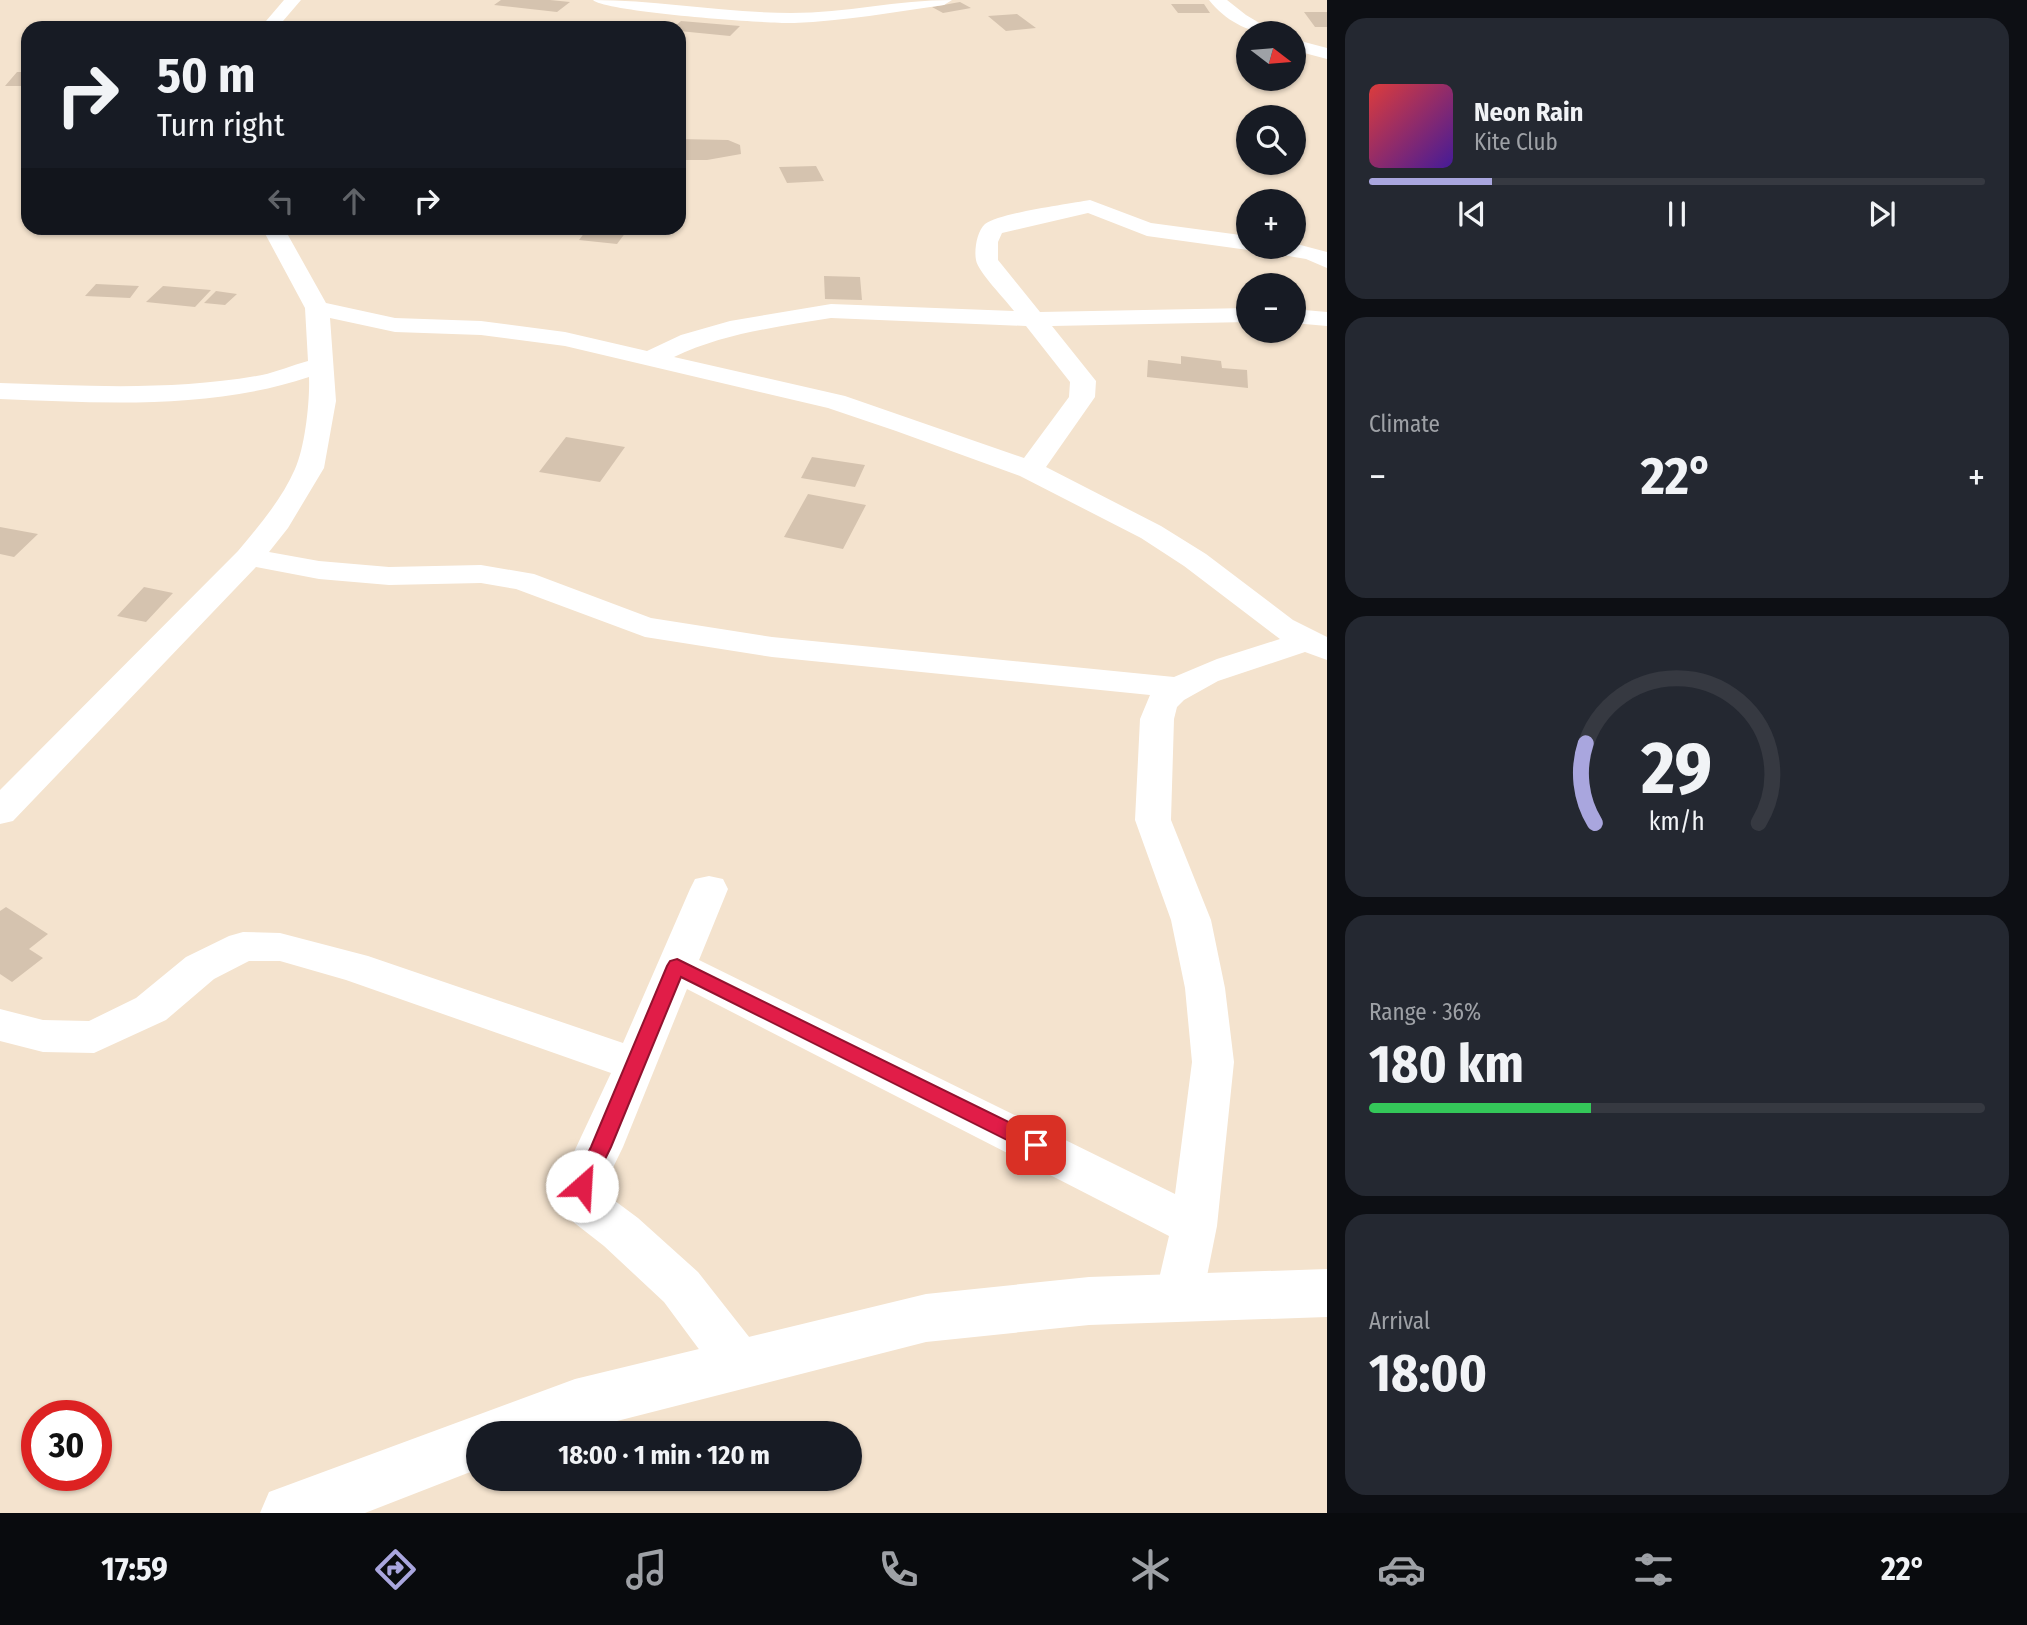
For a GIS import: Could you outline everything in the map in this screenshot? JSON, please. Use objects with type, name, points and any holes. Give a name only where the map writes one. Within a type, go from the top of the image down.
[{"type":"street","points":[[274,21],[293,0]]},
{"type":"street","points":[[601,0],[656,8],[791,18],[874,5],[944,0]]},
{"type":"street","points":[[1217,0],[1244,21]]},
{"type":"street","points":[[1306,48],[1327,54]]},
{"type":"street","points":[[1030,470],[1082,397],[1083,381],[987,261],[987,242],[993,229],[1009,223],[1090,206],[1147,229],[1236,241]]},
{"type":"street","points":[[0,812],[249,557],[273,528],[310,468],[323,401],[317,308],[277,235]]},
{"type":"street","points":[[1306,252],[1327,261]]},
{"type":"street","points":[[317,308],[395,325],[481,328],[565,339],[836,402],[1030,470],[1162,539],[1195,560],[1282,627],[1317,645]]},
{"type":"street","points":[[652,358],[690,340],[739,326],[831,312],[1035,318],[1236,315]]},
{"type":"street","points":[[1306,317],[1327,319]]},
{"type":"street","points":[[0,391],[100,394],[202,389],[264,382],[320,357],[353,336],[395,325]]},
{"type":"street","points":[[249,557],[319,570],[389,576],[481,574],[523,581],[645,627],[772,647],[1179,688]]},
{"type":"street","points":[[1179,1296],[1194,1226],[1213,1062],[1205,988],[1191,920],[1153,820],[1157,719],[1161,703],[1196,678],[1317,645]]},
{"type":"street","points":[[709,889],[582,1186],[588,1207],[621,1232],[681,1287],[738,1363]]},
{"type":"street","points":[[0,1025],[43,1036],[94,1037],[151,1009],[200,968],[243,946],[280,947],[354,967],[635,1064]]},
{"type":"street","points":[[677,966],[1194,1226]]},
{"type":"street","points":[[532,1421],[575,1405],[926,1318],[1089,1301],[1327,1293]]},
{"type":"street","points":[[290,1513],[466,1447]]},
{"type":"building","points":[[501,0],[570,2],[557,12],[494,5]]},
{"type":"building","points":[[960,2],[971,8],[943,13],[932,7]]},
{"type":"building","points":[[1171,4],[1204,4],[1210,13],[1178,13]]},
{"type":"building","points":[[1304,12],[1327,12],[1327,27],[1315,27]]},
{"type":"building","points":[[1017,14],[1036,28],[1006,31],[988,16]]},
{"type":"building","points":[[686,21],[740,26],[730,36],[686,32]]},
{"type":"building","points":[[17,72],[21,72],[21,86],[5,86]]},
{"type":"building","points":[[686,139],[728,140],[740,145],[741,154],[707,160],[686,160]]},
{"type":"building","points":[[816,166],[824,181],[787,183],[779,167]]},
{"type":"building","points":[[583,235],[624,235],[617,244],[579,240]]},
{"type":"building","points":[[824,276],[860,277],[862,300],[825,299]]},
{"type":"building","points":[[96,284],[139,286],[130,298],[85,296]]},
{"type":"building","points":[[163,286],[211,290],[195,307],[146,302]]},
{"type":"building","points":[[216,291],[237,294],[225,305],[204,303]]},
{"type":"building","points":[[1181,356],[1221,361],[1222,368],[1247,370],[1248,388],[1147,377],[1148,360],[1181,364]]},
{"type":"building","points":[[566,437],[625,447],[600,482],[539,472]]},
{"type":"building","points":[[812,457],[865,465],[855,487],[801,478]]},
{"type":"building","points":[[808,494],[866,505],[843,549],[784,537]]},
{"type":"building","points":[[0,527],[38,534],[14,557],[0,554]]},
{"type":"building","points":[[144,587],[173,593],[146,622],[117,616]]},
{"type":"building","points":[[6,907],[48,934],[29,949],[43,958],[12,982],[0,974],[0,911]]},
{"type":"route","points":[[582,1186],[677,966],[1036,1145]]}]
